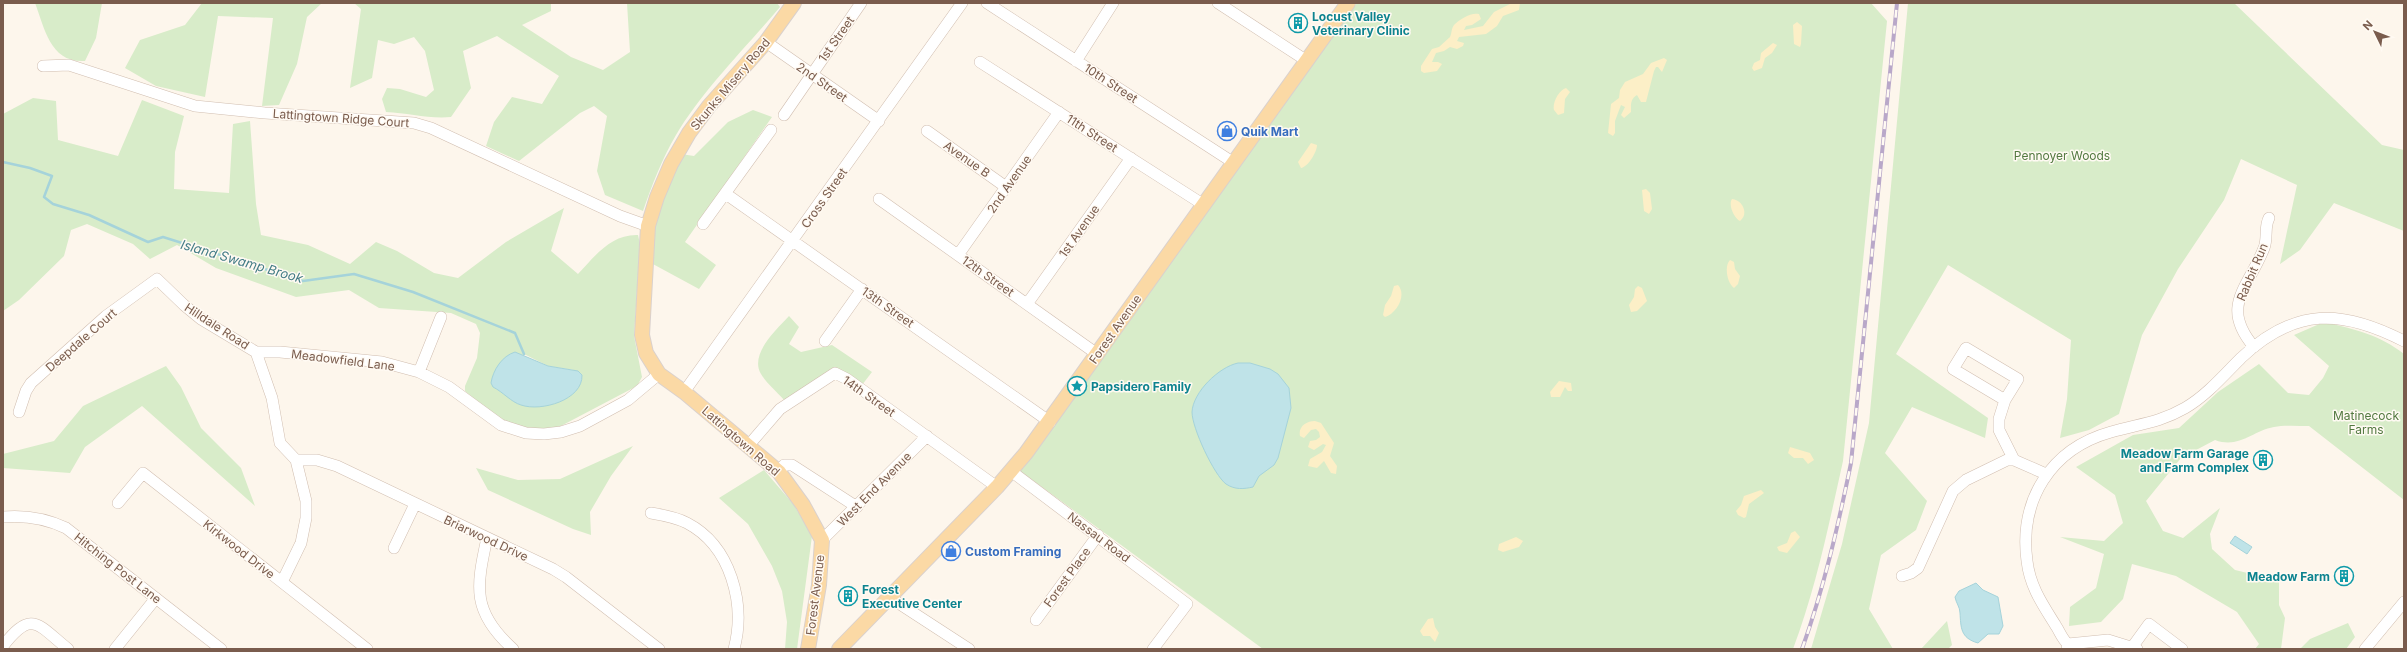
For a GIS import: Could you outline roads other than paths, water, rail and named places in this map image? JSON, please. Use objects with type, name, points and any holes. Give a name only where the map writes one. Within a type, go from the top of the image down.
[{"type":"main road","name":"Forest Avenue","points":[[839,649],[1011,471],[1050,422],[1348,3]]},
{"type":"main road","name":"Skunks Misery Road","points":[[659,374],[646,353],[643,339],[648,226],[659,192],[689,133],[709,106],[766,42],[791,4]]},
{"type":"main road","name":"Lattingtown Road","points":[[659,374],[684,392],[779,472],[803,505],[822,540]]},
{"type":"main road","name":"Forest Avenue","points":[[808,648],[819,585],[822,540]]},
{"type":"street","name":"1st Street","points":[[784,115],[861,3]]},
{"type":"street","name":"Cross Street","points":[[684,392],[962,3]]},
{"type":"street","name":"10th Street","points":[[987,3],[1234,162]]},
{"type":"street","points":[[1076,60],[1113,3]]},
{"type":"street","points":[[1218,3],[1307,61]]},
{"type":"street","name":"2nd Street","points":[[766,42],[879,121]]},
{"type":"street","name":"11th Street","points":[[980,62],[1204,205]]},
{"type":"street","name":"Lattingtown Ridge Court","points":[[43,66],[69,65],[196,106],[264,113],[414,123],[431,128],[620,216],[648,226]]},
{"type":"street","name":"2nd Avenue","points":[[958,255],[1059,112]]},
{"type":"street","points":[[703,224],[771,130]]},
{"type":"street","name":"Avenue B","points":[[927,131],[1006,187]]},
{"type":"street","name":"1st Avenue","points":[[1027,304],[1131,158]]},
{"type":"street","name":"13th Street","points":[[726,194],[794,240],[1050,422]]},
{"type":"street","name":"12th Street","points":[[879,199],[1097,354]]},
{"type":"street","name":"Rabbit Run","points":[[2254,347],[2240,327],[2237,306],[2245,284],[2265,245],[2266,226],[2269,218]]},
{"type":"street","name":"Hilldale Road","points":[[157,279],[201,319],[256,352],[272,398],[280,443],[296,460],[306,502],[306,518],[301,543],[282,582]]},
{"type":"street","name":"Deepdale Court","points":[[19,412],[26,391],[32,383],[106,316],[157,279]]},
{"type":"street","points":[[825,341],[862,289]]},
{"type":"street","points":[[419,372],[441,317]]},
{"type":"street","points":[[2182,649],[2149,624],[2135,648],[2108,640],[2067,646],[2033,590],[2028,573],[2025,547],[2026,524],[2029,508],[2046,474],[2062,458],[2094,439],[2110,432],[2151,424],[2187,407],[2254,347],[2275,332],[2304,321],[2324,317],[2349,319],[2372,325],[2404,341]]},
{"type":"street","points":[[2005,400],[1953,369],[1966,348],[2018,379],[2005,400],[1999,419],[1999,430],[2014,460]]},
{"type":"street","name":"Meadowfield Lane","points":[[256,352],[382,362],[419,372],[449,387],[501,425],[526,433],[544,434],[561,432],[580,426],[628,400],[659,374]]},
{"type":"street","name":"14th Street","points":[[748,446],[780,409],[835,373],[847,379],[996,487]]},
{"type":"street","name":"West End Avenue","points":[[822,540],[927,436]]},
{"type":"street","name":"Briarwood Drive","points":[[296,460],[327,462],[566,577],[659,649]]},
{"type":"street","points":[[1902,576],[1911,573],[1918,568],[1953,491],[1959,484],[2007,460],[2014,460],[2046,474]]},
{"type":"street","points":[[779,472],[784,465],[792,464],[857,507]]},
{"type":"street","name":"Nassau Road","points":[[1011,471],[1098,535],[1187,604],[1153,649]]},
{"type":"street","name":"Kirkwood Drive","points":[[118,503],[143,473],[367,649]]},
{"type":"street","points":[[394,548],[415,504]]},
{"type":"street","points":[[651,513],[687,522],[701,533],[725,563],[737,596],[739,615],[734,649]]},
{"type":"street","name":"Hitching Post Lane","points":[[3,517],[34,517],[51,521],[66,528],[221,649]]},
{"type":"street","name":"Forest Place","points":[[1036,620],[1098,535]]},
{"type":"street","points":[[486,538],[479,577],[481,604],[487,619],[498,635],[513,649]]},
{"type":"street","points":[[889,597],[969,649]]},
{"type":"street","points":[[116,649],[156,598]]},
{"type":"street","points":[[2365,649],[2404,602]]},
{"type":"street","points":[[3,646],[21,626],[30,623],[36,624],[68,649]]},
{"type":"water","points":[[515,352],[548,366],[578,371],[582,375],[580,384],[576,391],[559,402],[539,407],[529,407],[517,404],[493,387],[491,383],[494,373],[502,360]]},
{"type":"water","points":[[1238,363],[1250,363],[1270,369],[1278,374],[1289,388],[1291,408],[1278,458],[1274,465],[1259,476],[1253,487],[1243,489],[1226,484],[1221,479],[1204,451],[1192,412],[1193,404],[1197,396],[1208,382],[1215,375],[1231,365]]},
{"type":"water","points":[[2235,536],[2252,547],[2247,554],[2230,543]]},
{"type":"water","points":[[1976,583],[1983,590],[1998,597],[2003,626],[1999,634],[1988,634],[1978,643],[1968,638],[1961,627],[1960,611],[1955,597],[1959,591]]},
{"type":"waterway","name":"Island Swamp Brook","points":[[3,162],[30,168],[52,176],[44,197],[53,204],[89,215],[148,242],[163,237],[303,281],[354,274],[413,292],[515,333],[524,354]]},
{"type":"railway","points":[[1802,649],[1830,557],[1851,463],[1897,3]]},
{"type":"place","name":"Locust Valley Veterinary Clinic","points":[[1298,23]]},
{"type":"place","name":"Quik Mart","points":[[1227,131]]},
{"type":"place","name":"Papsidero Family","points":[[1077,386]]},
{"type":"place","name":"Meadow Farm Garage and Farm Complex","points":[[2263,460]]},
{"type":"place","name":"Custom Framing","points":[[951,551]]},
{"type":"place","name":"Meadow Farm","points":[[2344,576]]},
{"type":"place","name":"Forest Executive Center","points":[[848,596]]},
{"type":"park label","name":"Pennoyer Woods","points":[[2062,155]]},
{"type":"park label","name":"Matinecock Farms","points":[[2366,422]]}]
